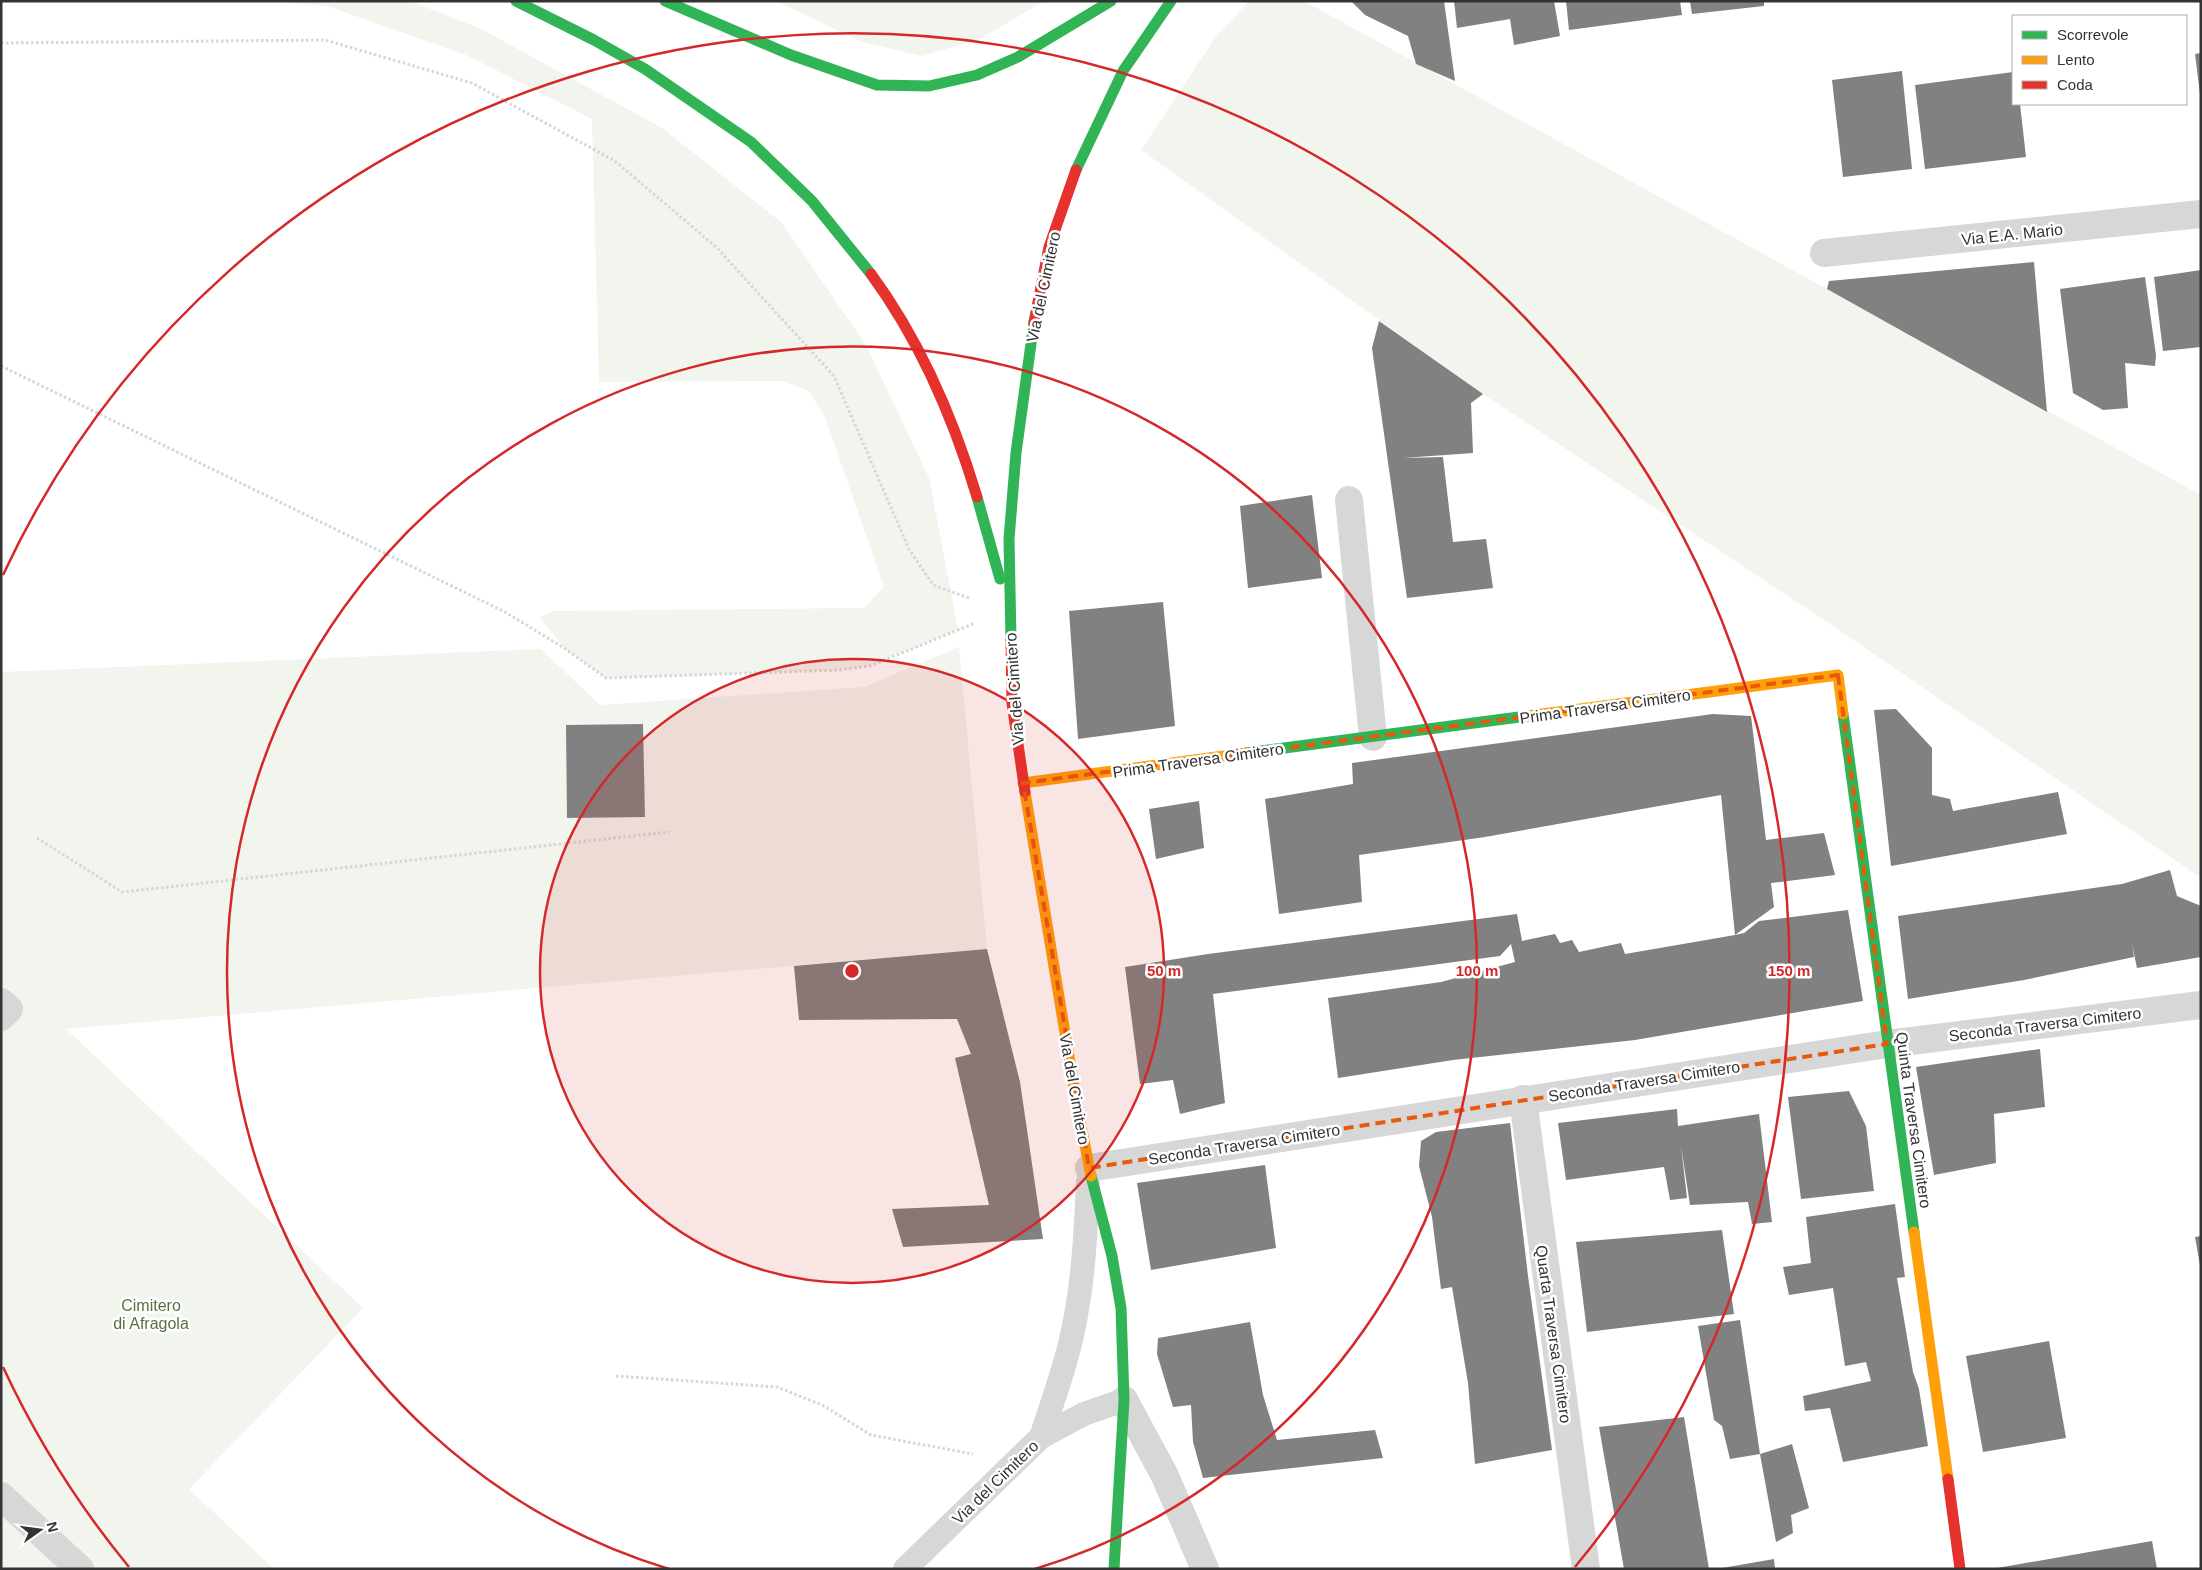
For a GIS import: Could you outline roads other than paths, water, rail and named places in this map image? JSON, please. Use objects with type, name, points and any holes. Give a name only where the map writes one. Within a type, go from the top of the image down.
[{"type":"main road","points":[[516,1],[572,27],[682,92],[761,150],[824,214],[898,313],[933,377],[968,463],[1009,612]]},
{"type":"main road","points":[[665,1],[791,55],[877,85],[928,86],[977,75],[1018,57],[1111,1]]},
{"type":"main road","name":"Via del Cimitero","points":[[1114,1569],[1124,1400],[1121,1308],[1112,1256],[1089,1168],[1023,783],[1012,704],[1009,539],[1016,453],[1030,343],[1049,247],[1074,174],[1101,114],[1123,71],[1171,1]]},
{"type":"main road","name":"Prima Traversa Cimitero","points":[[1023,783],[1838,675]]},
{"type":"main road","name":"Quinta Traversa Cimitero","points":[[1838,675],[1960,1569]]},
{"type":"street","name":"Via E.A. Mario","points":[[1824,253],[2201,214]]},
{"type":"street","points":[[1349,500],[1373,737]]},
{"type":"street","points":[[1,1002],[9,1009],[1,1017]]},
{"type":"street","name":"Seconda Traversa Cimitero","points":[[1089,1168],[1523,1099],[1887,1044],[2201,1005]]},
{"type":"street","name":"Quarta Traversa Cimitero","points":[[1523,1099],[1586,1569]]},
{"type":"street","points":[[1124,1400],[1165,1476],[1205,1569]]},
{"type":"street","points":[[1,1496],[80,1569]]},
{"type":"lane","points":[[1041,1437],[1064,1365],[1076,1315],[1085,1239],[1089,1168]]},
{"type":"lane","name":"Via del Cimitero","points":[[905,1569],[1041,1437],[1084,1414],[1124,1400]]},
{"type":"park label","name":"Cimitero di Afragola","points":[[151,1314]]}]
